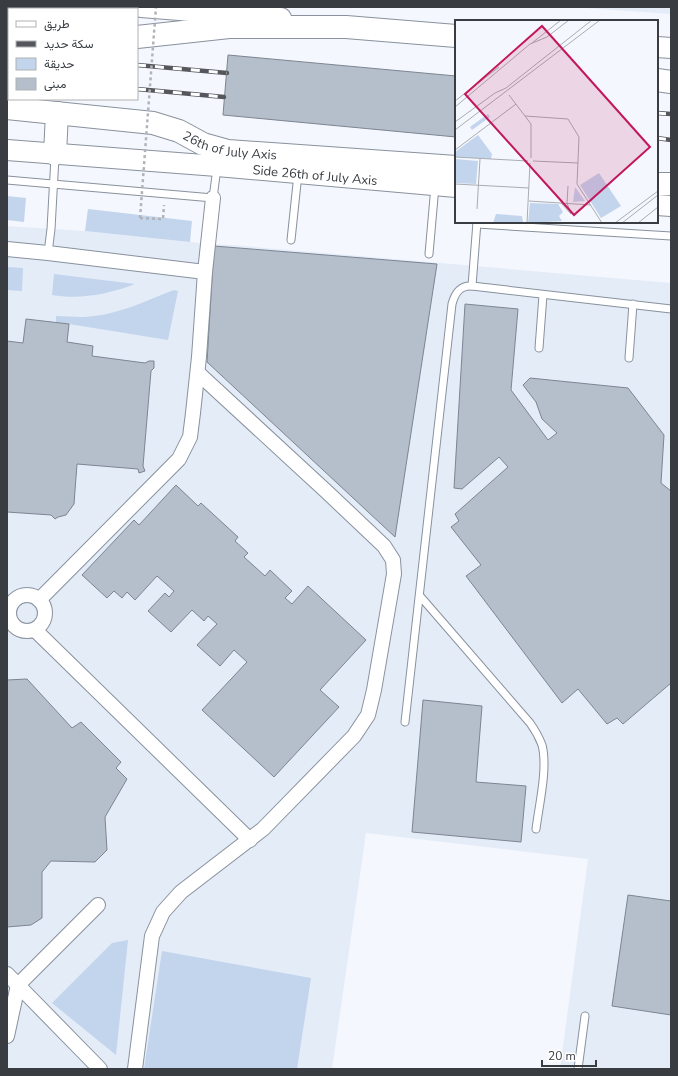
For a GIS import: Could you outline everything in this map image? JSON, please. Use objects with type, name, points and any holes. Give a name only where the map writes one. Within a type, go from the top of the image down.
[{"type":"highway","points":[[138,37],[228,27],[346,27],[455,36]]},
{"type":"highway","points":[[658,80],[671,82]]},
{"type":"highway","name":"26th of July Axis","points":[[7,108],[153,123],[179,131],[202,144],[228,151],[440,174]]},
{"type":"highway","points":[[55,154],[57,113]]},
{"type":"highway","points":[[658,184],[671,184]]},
{"type":"main road","points":[[142,7],[306,21],[346,27]]},
{"type":"main road","points":[[658,47],[671,48]]},
{"type":"main road","name":"Side 26th of July Axis","points":[[7,150],[217,166],[298,174],[440,174],[455,186]]},
{"type":"main road","points":[[658,205],[671,206]]},
{"type":"street","points":[[39,600],[179,459],[190,437],[198,373],[205,272],[213,198]]},
{"type":"street","points":[[7,249],[48,252],[205,272]]},
{"type":"street","points":[[135,1069],[152,936],[164,912],[181,892],[263,829],[354,736],[368,715],[374,690],[394,574],[393,560],[384,546],[198,373]]},
{"type":"street","points":[[27,595],[33,596],[39,600],[44,606],[45,612],[44,620],[40,626],[35,630],[28,631],[11,630],[9,605],[20,597],[27,595]]},
{"type":"street","points":[[35,630],[250,840]]},
{"type":"street","points":[[7,1036],[18,985],[98,905]]},
{"type":"street","points":[[7,974],[100,1069]]},
{"type":"lane","points":[[48,252],[51,229],[55,154]]},
{"type":"lane","points":[[7,180],[213,198],[217,166]]},
{"type":"lane","points":[[291,240],[298,174]]},
{"type":"lane","points":[[429,254],[440,174]]},
{"type":"lane","points":[[472,286],[477,223],[671,236]]},
{"type":"lane","points":[[405,722],[454,297],[461,288],[466,285],[671,309]]},
{"type":"lane","points":[[539,348],[543,294]]},
{"type":"lane","points":[[629,358],[633,304]]},
{"type":"lane","points":[[420,596],[537,733],[542,745],[544,757],[536,829]]},
{"type":"lane","points":[[578,1069],[585,1016]]},
{"type":"path","points":[[156,7],[140,218],[163,219]]},
{"type":"shaded area","points":[[571,7],[671,7],[671,14]]},
{"type":"shaded area","points":[[7,226],[85,231],[209,244],[671,283],[671,1069],[560,1069],[588,859],[366,833],[332,1069],[7,1069]]},
{"type":"green space","points":[[7,196],[26,198],[24,222],[7,220]]},
{"type":"green space","points":[[88,209],[192,221],[190,242],[85,231]]},
{"type":"green space","points":[[7,267],[23,268],[22,291],[7,290]]},
{"type":"green space","points":[[54,274],[135,284],[115,291],[94,295],[73,297],[52,295]]},
{"type":"green space","points":[[174,290],[178,291],[168,340],[69,324],[56,328],[56,316],[89,317],[115,312],[135,306]]},
{"type":"green space","points":[[128,940],[116,1055],[52,1003],[112,943]]},
{"type":"green space","points":[[162,951],[311,978],[297,1069],[144,1069]]},
{"type":"building","points":[[228,55],[455,76],[455,137],[223,115]]},
{"type":"building","points":[[214,246],[437,264],[395,537],[207,362]]},
{"type":"building","points":[[465,304],[518,309],[511,390],[548,440],[557,433],[542,419],[536,402],[523,385],[530,378],[628,388],[664,435],[661,483],[671,491],[671,683],[623,724],[617,718],[607,724],[578,689],[562,703],[466,576],[481,565],[451,527],[459,521],[455,514],[508,467],[499,457],[462,489],[454,488]]},
{"type":"building","points":[[26,319],[69,324],[67,342],[93,346],[92,356],[145,363],[154,361],[154,368],[151,371],[143,466],[145,471],[139,473],[138,469],[77,464],[74,504],[66,515],[55,519],[51,515],[7,512],[7,341],[23,343]]},
{"type":"building","points":[[176,485],[198,506],[201,503],[238,537],[235,541],[248,553],[244,557],[265,576],[270,570],[292,591],[285,598],[292,604],[308,586],[366,640],[320,690],[339,707],[274,777],[202,710],[247,662],[234,650],[220,666],[197,645],[217,624],[208,616],[204,621],[192,610],[171,632],[148,611],[165,593],[169,597],[174,591],[157,576],[135,600],[127,592],[122,598],[114,591],[107,598],[82,575],[134,520],[139,525]]},
{"type":"building","points":[[27,679],[72,728],[81,722],[121,762],[116,768],[127,779],[105,817],[107,850],[95,862],[51,861],[42,872],[42,918],[31,925],[7,927],[7,680]]},
{"type":"building","points":[[423,700],[482,706],[476,782],[526,786],[521,842],[412,832]]},
{"type":"building","points":[[628,895],[671,901],[671,1015],[612,1006]]},
{"type":"railway","points":[[138,65],[227,73]]},
{"type":"railway","points":[[138,89],[224,97]]},
{"type":"railway","points":[[658,113],[671,114]]},
{"type":"railway","points":[[658,138],[671,140]]}]
